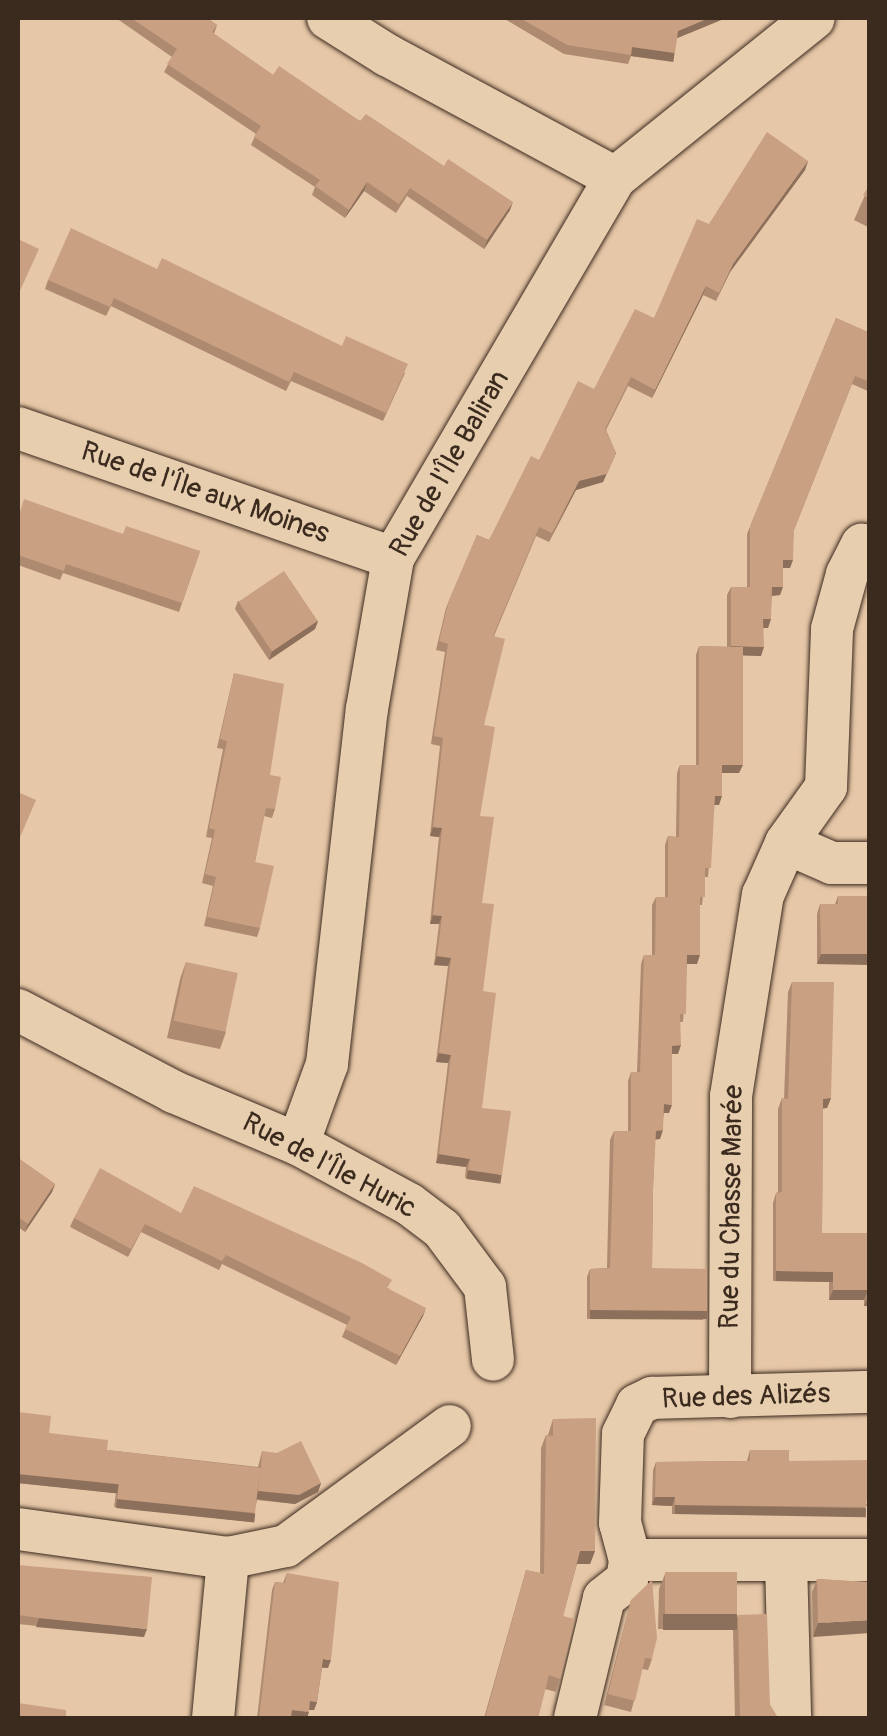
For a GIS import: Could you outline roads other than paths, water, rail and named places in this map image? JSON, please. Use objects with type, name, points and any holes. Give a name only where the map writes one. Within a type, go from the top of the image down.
[{"type":"street","points":[[328,18],[387,55],[615,178]]},
{"type":"street","name":"Rue de l'Île Baliran","points":[[298,1144],[327,1064],[366,709],[393,558],[615,178],[814,18]]},
{"type":"street","name":"Rue de l'Île aux Moines","points":[[18,428],[393,558]]},
{"type":"street","name":"Rue du Chasse Marée","points":[[730,1398],[731,1096],[763,895],[786,843],[826,787],[832,629],[847,574],[867,540]]},
{"type":"street","points":[[786,843],[832,863],[870,864]]},
{"type":"street","name":"Rue de l'Île Huric","points":[[18,1010],[174,1092],[298,1144],[397,1197],[442,1228],[485,1287],[493,1360]]},
{"type":"street","name":"Rue des Alizés","points":[[630,1560],[620,1523],[623,1434],[637,1405],[652,1398],[870,1392]]},
{"type":"street","points":[[18,1530],[228,1558],[286,1546],[450,1426]]},
{"type":"street","points":[[212,1718],[228,1558]]},
{"type":"street","points":[[575,1718],[604,1598],[628,1580],[630,1560],[870,1560]]},
{"type":"street","points":[[786,1561],[790,1718]]}]
